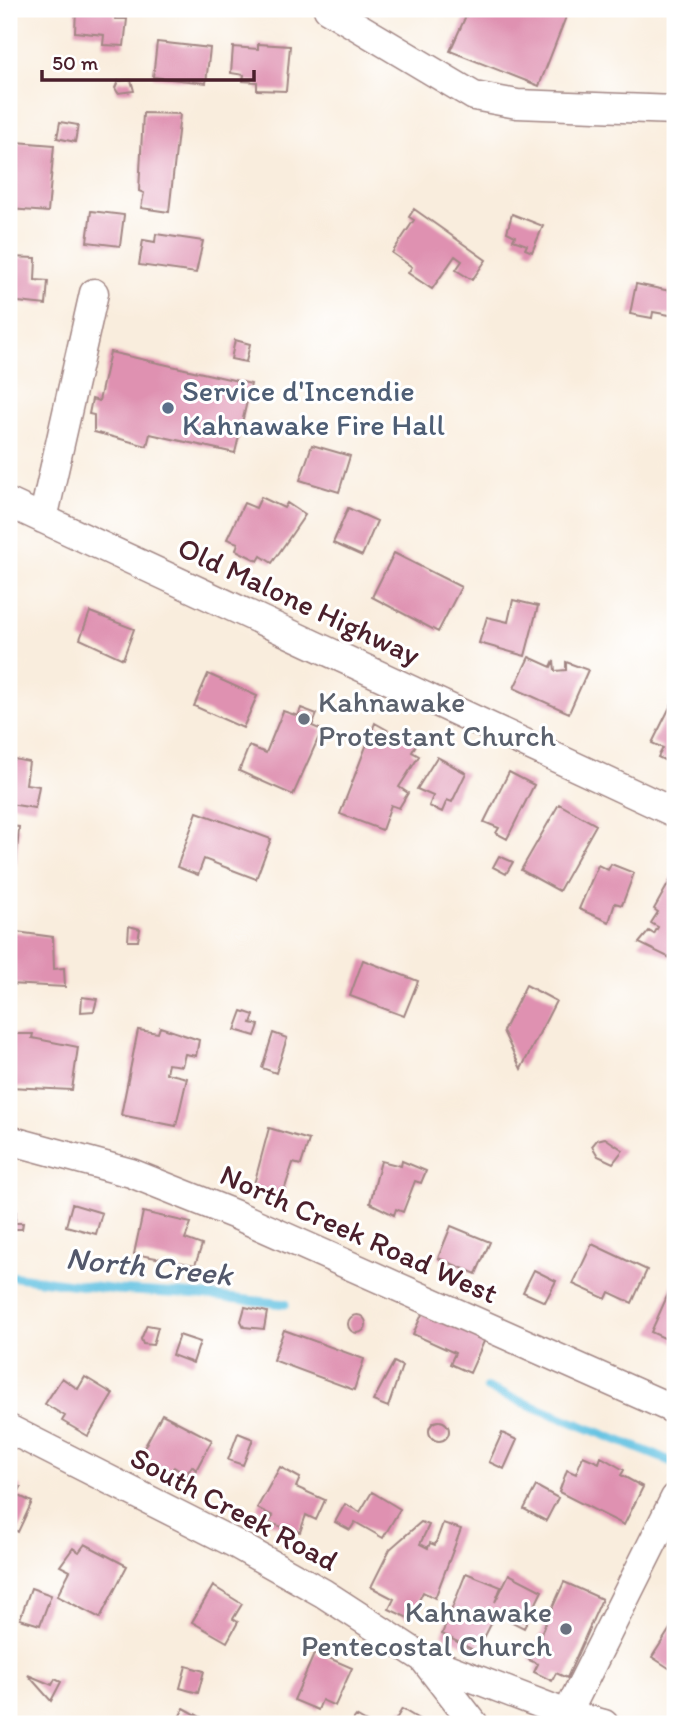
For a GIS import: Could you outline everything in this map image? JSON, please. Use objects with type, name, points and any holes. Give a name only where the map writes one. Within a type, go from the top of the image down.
[{"type":"street","points":[[328,9],[474,96],[517,104],[675,110]]},
{"type":"street","points":[[43,519],[94,293]]},
{"type":"street","name":"Old Malone Highway","points":[[9,503],[675,813]]},
{"type":"street","name":"North Creek Road West","points":[[9,1140],[131,1172],[236,1215],[675,1410]]},
{"type":"street","name":"South Creek Road","points":[[9,1429],[234,1543],[323,1593],[424,1658],[474,1724]]},
{"type":"street","points":[[567,1714],[675,1498]]},
{"type":"street","points":[[424,1658],[567,1714],[604,1724]]},
{"type":"building","points":[[76,9],[116,9],[115,19],[127,19],[124,46],[103,45],[104,35],[75,32]]},
{"type":"building","points":[[469,9],[569,9],[539,86],[450,51]]},
{"type":"building","points":[[157,42],[210,48],[206,83],[153,77]]},
{"type":"building","points":[[258,44],[290,46],[286,91],[257,90],[257,82],[243,81],[244,75],[231,73],[233,47],[258,49]]},
{"type":"building","points":[[131,80],[134,91],[118,93],[115,88],[118,81]]},
{"type":"building","points":[[143,113],[180,114],[169,212],[141,208],[144,193],[139,191]]},
{"type":"building","points":[[60,122],[78,125],[75,142],[57,138]]},
{"type":"building","points":[[16,142],[54,145],[48,212],[10,209],[9,169],[14,169]]},
{"type":"building","points":[[414,209],[486,260],[472,280],[456,270],[462,261],[455,256],[432,289],[408,273],[412,267],[392,253],[414,220],[409,217]]},
{"type":"building","points":[[91,211],[124,215],[120,246],[87,242]]},
{"type":"building","points":[[512,214],[543,226],[532,252],[525,249],[527,245],[513,240],[515,236],[507,232]]},
{"type":"building","points":[[156,234],[203,241],[196,273],[139,265],[143,240],[155,242]]},
{"type":"building","points":[[9,257],[36,258],[35,280],[48,281],[46,305],[9,301]]},
{"type":"building","points":[[636,284],[675,292],[675,316],[653,312],[652,318],[630,314]]},
{"type":"building","points":[[235,340],[250,344],[246,362],[231,359]]},
{"type":"building","name":"Service d'Incendie Kahnawake Fire Hall","points":[[110,352],[251,384],[235,453],[150,434],[147,446],[94,432],[94,415],[89,414],[92,399],[99,401]]},
{"type":"building","points":[[312,445],[350,456],[339,492],[300,480]]},
{"type":"building","points":[[261,497],[284,508],[287,503],[305,515],[272,563],[261,556],[258,561],[236,550],[238,543],[227,539],[244,503],[256,508]]},
{"type":"building","points":[[348,508],[377,521],[362,556],[333,543]]},
{"type":"building","points":[[394,553],[461,587],[438,632],[372,597]]},
{"type":"building","points":[[513,600],[538,606],[525,656],[479,643],[487,617],[508,622]]},
{"type":"building","points":[[90,612],[134,629],[123,659],[80,639]]},
{"type":"building","points":[[529,657],[551,667],[554,660],[555,671],[566,670],[566,662],[588,670],[569,713],[514,688]]},
{"type":"building","points":[[208,674],[257,696],[243,728],[194,706]]},
{"type":"building","points":[[675,697],[675,758],[672,764],[658,757],[663,748],[652,743]]},
{"type":"building","points":[[301,708],[317,714],[312,726],[322,730],[293,795],[239,771],[249,746],[266,753],[283,711],[298,716]]},
{"type":"building","points":[[375,723],[405,740],[409,733],[419,739],[412,752],[419,756],[399,787],[408,793],[399,808],[391,805],[382,830],[340,814]]},
{"type":"building","points":[[437,757],[466,773],[452,802],[447,800],[442,812],[429,806],[433,796],[417,789]]},
{"type":"building","points":[[9,758],[29,762],[26,784],[39,786],[35,808],[9,804]]},
{"type":"building","points":[[509,772],[534,785],[507,839],[496,833],[499,828],[484,822]]},
{"type":"building","points":[[559,804],[596,825],[559,891],[521,870]]},
{"type":"building","points":[[197,812],[271,839],[256,879],[204,859],[198,875],[177,867]]},
{"type":"building","points":[[9,826],[19,827],[16,865],[9,864]]},
{"type":"building","points":[[499,856],[513,862],[506,874],[493,867]]},
{"type":"building","points":[[611,864],[634,873],[622,905],[615,903],[609,922],[579,909],[598,865],[608,870]]},
{"type":"building","points":[[675,872],[675,949],[670,958],[639,943],[649,931],[654,934],[658,927],[651,923],[658,912],[654,909]]},
{"type":"building","points":[[129,926],[140,929],[138,941],[128,941]]},
{"type":"building","points":[[9,931],[53,937],[54,969],[64,968],[65,987],[9,984]]},
{"type":"building","points":[[363,960],[418,981],[404,1016],[350,996]]},
{"type":"building","points":[[526,985],[556,1001],[521,1069],[503,1031]]},
{"type":"building","points":[[82,997],[97,999],[94,1011],[81,1012]]},
{"type":"building","points":[[242,1011],[254,1015],[251,1023],[259,1025],[255,1036],[235,1030]]},
{"type":"building","points":[[160,1027],[199,1040],[196,1056],[185,1054],[182,1066],[168,1064],[166,1073],[187,1078],[176,1126],[121,1115],[138,1030],[158,1033]]},
{"type":"building","points":[[273,1033],[287,1038],[276,1073],[262,1068]]},
{"type":"building","points":[[9,1034],[33,1034],[32,1038],[78,1047],[72,1090],[9,1087]]},
{"type":"building","points":[[269,1128],[309,1140],[301,1165],[293,1163],[282,1197],[253,1188]]},
{"type":"building","points":[[605,1138],[623,1150],[613,1163],[598,1156],[592,1146],[597,1140]]},
{"type":"building","points":[[381,1161],[401,1166],[402,1161],[426,1171],[421,1183],[415,1181],[403,1212],[396,1209],[394,1215],[370,1203]]},
{"type":"building","points":[[72,1204],[102,1213],[96,1234],[66,1226]]},
{"type":"building","points":[[9,1211],[16,1212],[15,1223],[23,1223],[22,1229],[9,1229]]},
{"type":"building","points":[[143,1212],[191,1223],[185,1239],[202,1245],[195,1265],[134,1254]]},
{"type":"building","points":[[451,1226],[490,1242],[476,1274],[438,1258]]},
{"type":"building","points":[[592,1244],[647,1270],[632,1303],[609,1292],[606,1299],[573,1284]]},
{"type":"building","points":[[534,1270],[556,1281],[545,1302],[523,1292]]},
{"type":"building","points":[[673,1283],[675,1284],[675,1343],[651,1332]]},
{"type":"building","points":[[245,1307],[267,1312],[264,1329],[244,1327],[241,1321]]},
{"type":"building","points":[[424,1310],[486,1337],[470,1373],[450,1364],[455,1353],[413,1334]]},
{"type":"building","points":[[357,1315],[365,1320],[366,1324],[361,1332],[357,1333],[349,1328],[348,1324],[353,1316]]},
{"type":"building","points":[[147,1325],[158,1327],[153,1345],[143,1344],[141,1339]]},
{"type":"building","points":[[284,1330],[364,1359],[354,1390],[273,1360]]},
{"type":"building","points":[[179,1335],[200,1342],[193,1363],[172,1355]]},
{"type":"building","points":[[394,1362],[402,1366],[388,1407],[373,1401]]},
{"type":"building","points":[[85,1377],[113,1394],[88,1436],[62,1421],[65,1416],[45,1404],[62,1378],[78,1389]]},
{"type":"building","points":[[162,1414],[212,1440],[196,1470],[192,1466],[186,1475],[174,1467],[168,1475],[138,1459]]},
{"type":"building","points":[[439,1421],[446,1424],[449,1431],[446,1438],[439,1441],[432,1438],[429,1431],[432,1424]]},
{"type":"building","points":[[238,1433],[253,1439],[243,1465],[228,1460]]},
{"type":"building","points":[[502,1433],[517,1440],[504,1469],[489,1462]]},
{"type":"building","points":[[583,1456],[599,1463],[601,1457],[624,1470],[621,1475],[643,1487],[624,1525],[559,1492],[567,1470],[576,1474]]},
{"type":"building","points":[[280,1467],[300,1478],[296,1487],[325,1500],[316,1520],[306,1515],[300,1532],[269,1523],[273,1516],[257,1508]]},
{"type":"building","points":[[9,1483],[21,1487],[17,1495],[32,1502],[18,1532],[12,1529],[16,1522],[9,1518]]},
{"type":"building","points":[[536,1486],[558,1498],[546,1521],[524,1509]]},
{"type":"building","points":[[372,1492],[400,1509],[383,1538],[355,1522],[350,1530],[335,1522],[345,1504],[360,1512]]},
{"type":"building","points":[[421,1522],[429,1525],[420,1544],[428,1548],[430,1543],[435,1545],[443,1523],[461,1529],[435,1598],[423,1592],[410,1619],[389,1609],[394,1599],[371,1587],[390,1549]]},
{"type":"building","points":[[85,1544],[127,1566],[100,1618],[57,1596],[70,1571],[60,1566],[73,1548],[79,1552]]},
{"type":"building","points":[[466,1573],[501,1587],[495,1602],[509,1574],[542,1591],[524,1628],[496,1614],[477,1652],[442,1634]]},
{"type":"building","name":"Kahnawake Pentecostal Church","points":[[564,1582],[602,1599],[567,1678],[556,1673],[552,1681],[534,1672],[538,1664],[529,1660]]},
{"type":"building","points":[[213,1586],[242,1604],[233,1619],[238,1622],[227,1642],[192,1622]]},
{"type":"building","points":[[31,1588],[51,1595],[40,1625],[20,1619]]},
{"type":"building","points":[[675,1621],[675,1672],[652,1657]]},
{"type":"building","points":[[315,1652],[352,1668],[335,1706],[322,1700],[318,1710],[294,1700]]},
{"type":"building","points":[[186,1666],[204,1671],[198,1693],[180,1688]]},
{"type":"building","points":[[28,1675],[52,1685],[55,1679],[61,1682],[51,1701]]},
{"type":"building","points":[[184,1708],[213,1724],[189,1724],[178,1719]]},
{"type":"building","points":[[402,1709],[427,1724],[393,1724]]},
{"type":"building","points":[[356,1716],[370,1724],[350,1724]]},
{"type":"waterway","name":"North Creek","points":[[9,1276],[117,1290],[285,1304]]},
{"type":"waterway","name":"North Creek","points":[[487,1388],[675,1463]]},
{"type":"place","name":"Service d'Incendie Kahnawake Fire Hall","points":[[168,408]]},
{"type":"place","name":"Kahnawake Protestant Church","points":[[304,719]]},
{"type":"place","name":"Kahnawake Pentecostal Church","points":[[566,1629]]}]
